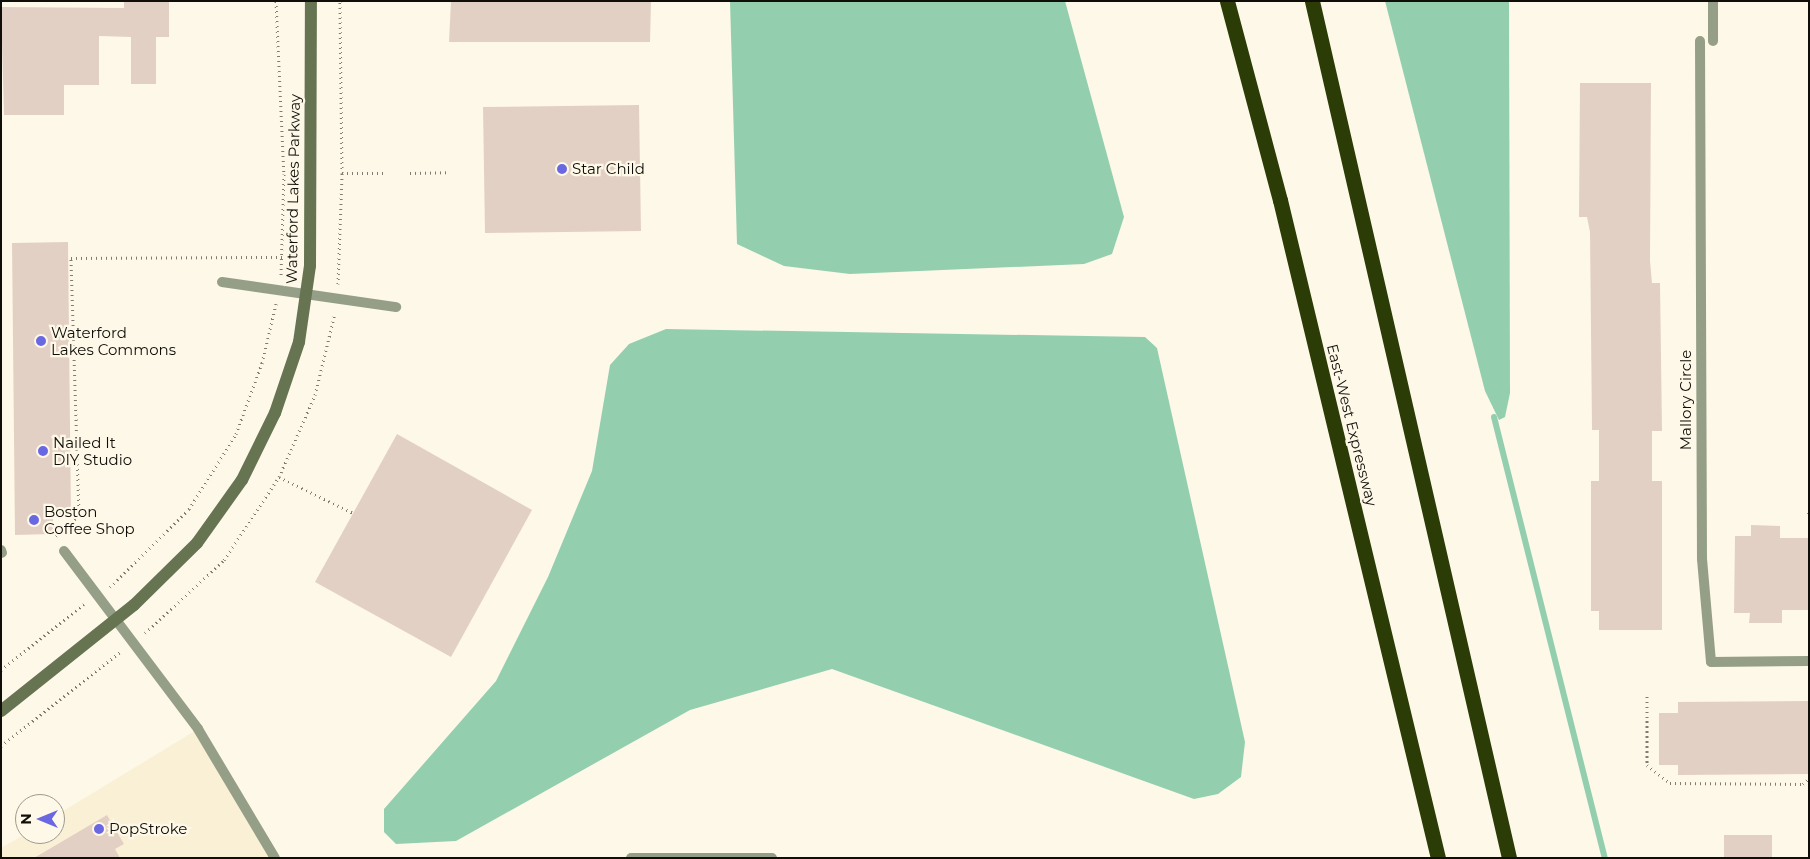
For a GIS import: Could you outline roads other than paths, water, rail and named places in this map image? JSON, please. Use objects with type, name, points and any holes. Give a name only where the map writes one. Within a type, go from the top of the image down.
[{"type":"highway","name":"East-West Expressway","points":[[1226,1],[1280,200],[1438,858]]},
{"type":"highway","points":[[1312,1],[1509,858]]},
{"type":"street","name":"Waterford Lakes Parkway","points":[[1,711],[116,620],[197,543],[242,480],[284,389],[308,293],[311,1]]},
{"type":"lane","points":[[1713,1],[1713,41]]},
{"type":"lane","name":"Mallory Circle","points":[[1700,41],[1702,559],[1711,662],[1809,661]]},
{"type":"lane","points":[[222,282],[396,307]]},
{"type":"lane","points":[[64,551],[198,729],[275,858]]},
{"type":"lane","points":[[631,858],[772,858]]},
{"type":"waterway","points":[[1494,417],[1605,858]]},
{"type":"place","name":"Star Child","points":[[562,169]]},
{"type":"place","name":"Waterford Lakes Commons","points":[[41,341]]},
{"type":"place","name":"Nailed It DIY Studio","points":[[43,451]]},
{"type":"place","name":"Boston Coffee Shop","points":[[34,520]]},
{"type":"place","name":"PopStroke","points":[[99,829]]}]
